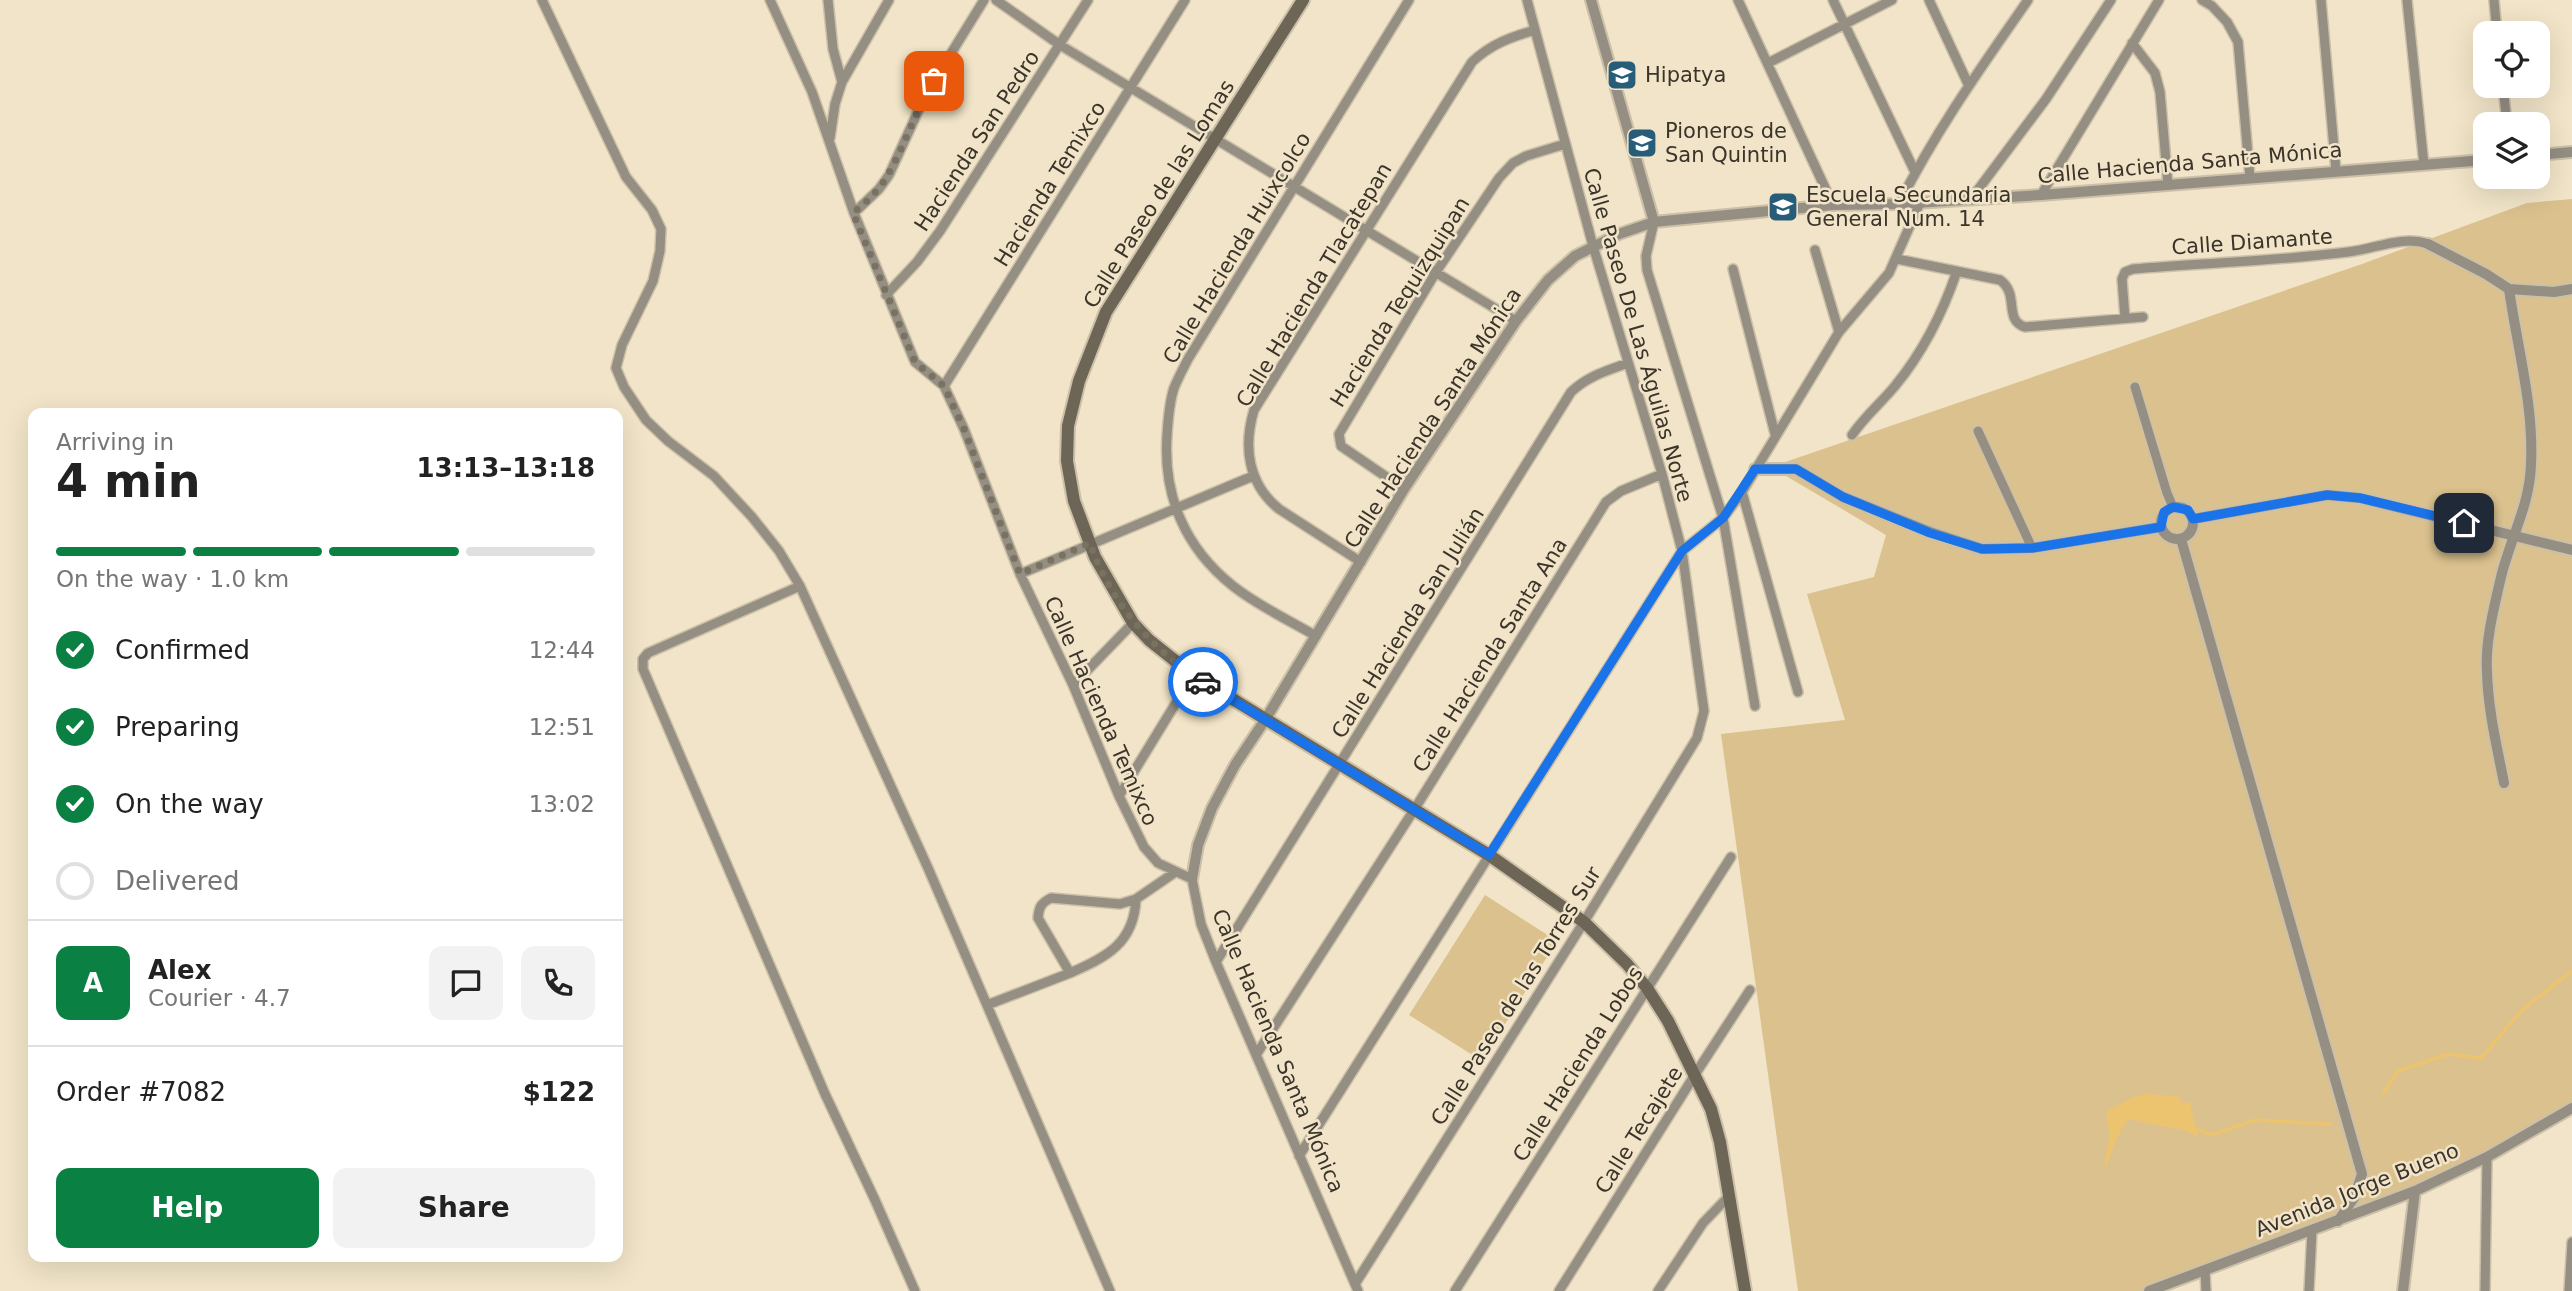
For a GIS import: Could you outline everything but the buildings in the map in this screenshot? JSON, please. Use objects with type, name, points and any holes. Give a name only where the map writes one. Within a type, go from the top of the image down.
[{"type":"main road","name":"Calle Paseo de las Lomas","points":[[1303,0],[1106,312],[1079,381],[1068,426],[1067,461],[1074,501],[1095,557],[1133,623],[1149,640],[1193,675],[1489,855],[1584,922],[1605,940],[1647,988],[1696,1073],[1711,1109],[1730,1195],[1745,1291]]},
{"type":"street","points":[[542,0],[626,177],[652,210],[661,229],[660,251],[653,281],[622,345],[616,368],[624,387],[646,420],[668,442],[714,477],[752,517],[779,551],[800,586],[928,868],[1110,1291]]},
{"type":"street","name":"Calle Hacienda Temixco","points":[[770,0],[812,92],[853,213],[915,362],[944,386],[971,445],[1020,574],[1073,685],[1119,796],[1144,847],[1158,863],[1174,873],[1192,879]]},
{"type":"street","points":[[828,0],[832,49],[842,82]]},
{"type":"street","points":[[829,142],[835,104],[842,82],[889,0]]},
{"type":"street","points":[[853,213],[879,189],[888,175],[926,93],[984,0]]},
{"type":"street","points":[[996,0],[1060,45],[1516,321]]},
{"type":"street","name":"Hacienda San Pedro","points":[[886,295],[917,262],[940,231],[1088,0]]},
{"type":"street","name":"Hacienda Temixco","points":[[944,386],[1185,0]]},
{"type":"street","name":"Calle Hacienda Huixcolco","points":[[1316,636],[1236,588],[1217,573],[1183,527],[1175,509],[1167,473],[1168,415],[1173,390],[1188,359],[1409,0]]},
{"type":"street","name":"Calle Paseo De Las Águilas Norte","points":[[1527,0],[1593,246],[1662,474],[1682,551],[1704,711],[1702,725]]},
{"type":"street","points":[[1591,0],[1654,222],[1646,256],[1647,270],[1723,518],[1755,706]]},
{"type":"street","points":[[1738,0],[1833,205]]},
{"type":"street","points":[[1832,0],[1915,172]]},
{"type":"street","points":[[1768,63],[1892,0]]},
{"type":"street","points":[[1929,0],[1969,86]]},
{"type":"street","points":[[1899,204],[1915,172],[1969,86],[2028,0]]},
{"type":"street","points":[[1971,199],[2046,99],[2111,0]]},
{"type":"street","points":[[2041,195],[2159,0]]},
{"type":"street","points":[[2202,0],[2212,6],[2227,22],[2238,42],[2250,178]]},
{"type":"street","points":[[2321,0],[2336,171]]},
{"type":"street","points":[[2407,0],[2424,165]]},
{"type":"street","points":[[2494,0],[2496,21]]},
{"type":"street","name":"Calle Hacienda Tlacatepan","points":[[1362,562],[1269,501],[1253,476],[1248,450],[1248,430],[1254,410],[1472,62],[1486,48],[1535,30]]},
{"type":"street","points":[[2132,43],[2155,73],[2160,92],[2168,185]]},
{"type":"street","name":"Hacienda Tequizquipan","points":[[1404,489],[1341,446],[1339,434],[1436,272],[1499,178],[1513,163],[1541,150],[1565,144]]},
{"type":"street","points":[[2550,154],[2572,152]]},
{"type":"street","name":"Calle Hacienda Santa Mónica","points":[[1356,1287],[1201,923],[1192,879],[1198,845],[1212,808],[1235,765],[1362,562],[1404,489],[1516,321],[1548,280],[1593,246],[1654,222],[1833,205],[1920,203],[2041,195],[2473,161]]},
{"type":"street","points":[[1299,1156],[1682,551],[1723,518],[1742,492],[1839,332],[1897,260],[1920,203]]},
{"type":"street","name":"Calle Diamante","points":[[2125,318],[2122,279],[2125,272],[2133,269],[2349,252],[2406,240],[2428,244]]},
{"type":"street","points":[[2428,244],[2509,289],[2554,292],[2572,289]]},
{"type":"street","points":[[1815,250],[1839,332]]},
{"type":"street","points":[[1897,260],[2000,280],[2011,292],[2013,318],[2018,325],[2025,327],[2143,317]]},
{"type":"street","points":[[1734,269],[1775,434]]},
{"type":"street","points":[[1852,435],[1864,417],[1895,386],[1925,344],[1948,297],[1956,271]]},
{"type":"street","points":[[2504,783],[2493,728],[2486,671],[2488,642],[2502,574],[2528,491],[2531,464],[2528,404],[2509,289]]},
{"type":"street","name":"Calle Hacienda San Julián","points":[[1216,962],[1571,392],[1598,373],[1628,363]]},
{"type":"street","points":[[2135,387],[2173,507]]},
{"type":"street","points":[[1978,432],[2032,548]]},
{"type":"street","points":[[1755,469],[1796,469],[1843,497],[1930,533],[1982,549],[2032,548],[2161,527]]},
{"type":"street","name":"Calle Hacienda Santa Ana","points":[[1256,1055],[1414,810],[1606,502],[1620,491],[1662,474]]},
{"type":"street","points":[[1020,574],[1253,476]]},
{"type":"street","points":[[1742,492],[1798,692]]},
{"type":"street","points":[[2193,519],[2327,495],[2360,498],[2572,550]]},
{"type":"street","points":[[2173,507],[2188,510],[2193,519],[2192,529],[2181,539],[2167,535],[2161,527],[2164,512],[2173,507]]},
{"type":"street","points":[[2181,539],[2362,1174],[2354,1198],[2338,1221]]},
{"type":"street","points":[[800,586],[649,653],[643,660],[643,669],[825,1094],[915,1291]]},
{"type":"street","points":[[1073,685],[1133,623]]},
{"type":"street","points":[[1119,796],[1193,675]]},
{"type":"street","name":"Calle Paseo de las Torres Sur","points":[[1356,1287],[1584,922],[1697,738],[1702,725]]},
{"type":"street","name":"Calle Hacienda Lobos","points":[[1455,1291],[1731,857]]},
{"type":"street","points":[[1070,974],[1038,918],[1038,909],[1043,903],[1051,898],[1120,904],[1136,899],[1174,873]]},
{"type":"street","points":[[987,1006],[1095,962],[1125,939],[1135,917],[1136,899]]},
{"type":"street","name":"Calle Tecajete","points":[[1559,1291],[1750,990]]},
{"type":"street","name":"Avenida Jorge Bueno","points":[[2149,1291],[2415,1191],[2487,1157],[2572,1108]]},
{"type":"street","points":[[2485,1291],[2487,1157]]},
{"type":"street","points":[[2403,1291],[2415,1191]]},
{"type":"street","points":[[1658,1291],[1703,1223],[1730,1195]]},
{"type":"street","points":[[2309,1291],[2312,1231]]},
{"type":"street","points":[[2569,1291],[2572,1242]]},
{"type":"street","points":[[2205,1270],[2206,1291]]},
{"type":"shaded area","points":[[2572,199],[2572,1108],[2487,1157],[2166,1291],[1798,1291],[1721,734],[1845,720],[1807,594],[1874,577],[1886,535],[1771,467],[2362,264],[2527,203]]},
{"type":"shaded area","points":[[1485,895],[1557,941],[1482,1061],[1409,1015]]},
{"type":"shaded area","points":[[2146,1094],[2178,1096],[2181,1102],[2190,1103],[2198,1138],[2181,1129],[2129,1119],[2106,1164],[2111,1142],[2106,1112],[2133,1097]]},
{"type":"waterway","points":[[2383,1094],[2398,1071],[2448,1054],[2481,1058],[2522,1010],[2572,971]]},
{"type":"waterway","points":[[2192,1127],[2212,1135],[2255,1120],[2329,1124]]},
{"type":"waterway","points":[[2106,1164],[2111,1139]]},
{"type":"way so far","points":[[934,81],[913,119],[888,175],[879,189],[853,213],[915,362],[944,386],[971,445],[1020,574],[1090,543],[1095,557],[1133,623],[1164,654],[1203,682]]},
{"type":"place","name":"Hipatya","points":[[1622,75]]},
{"type":"place","name":"Pioneros de San Quintin","points":[[1642,143]]},
{"type":"place","name":"Escuela Secundaria General Num. 14","points":[[1783,207]]},
{"type":"route","points":[[1203,682],[1489,855],[1682,551],[1723,518],[1755,469],[1796,469],[1843,497],[1930,533],[1982,549],[2032,548],[2161,527],[2164,512],[2178,506],[2188,510],[2193,519],[2327,495],[2360,498],[2464,523]]}]
